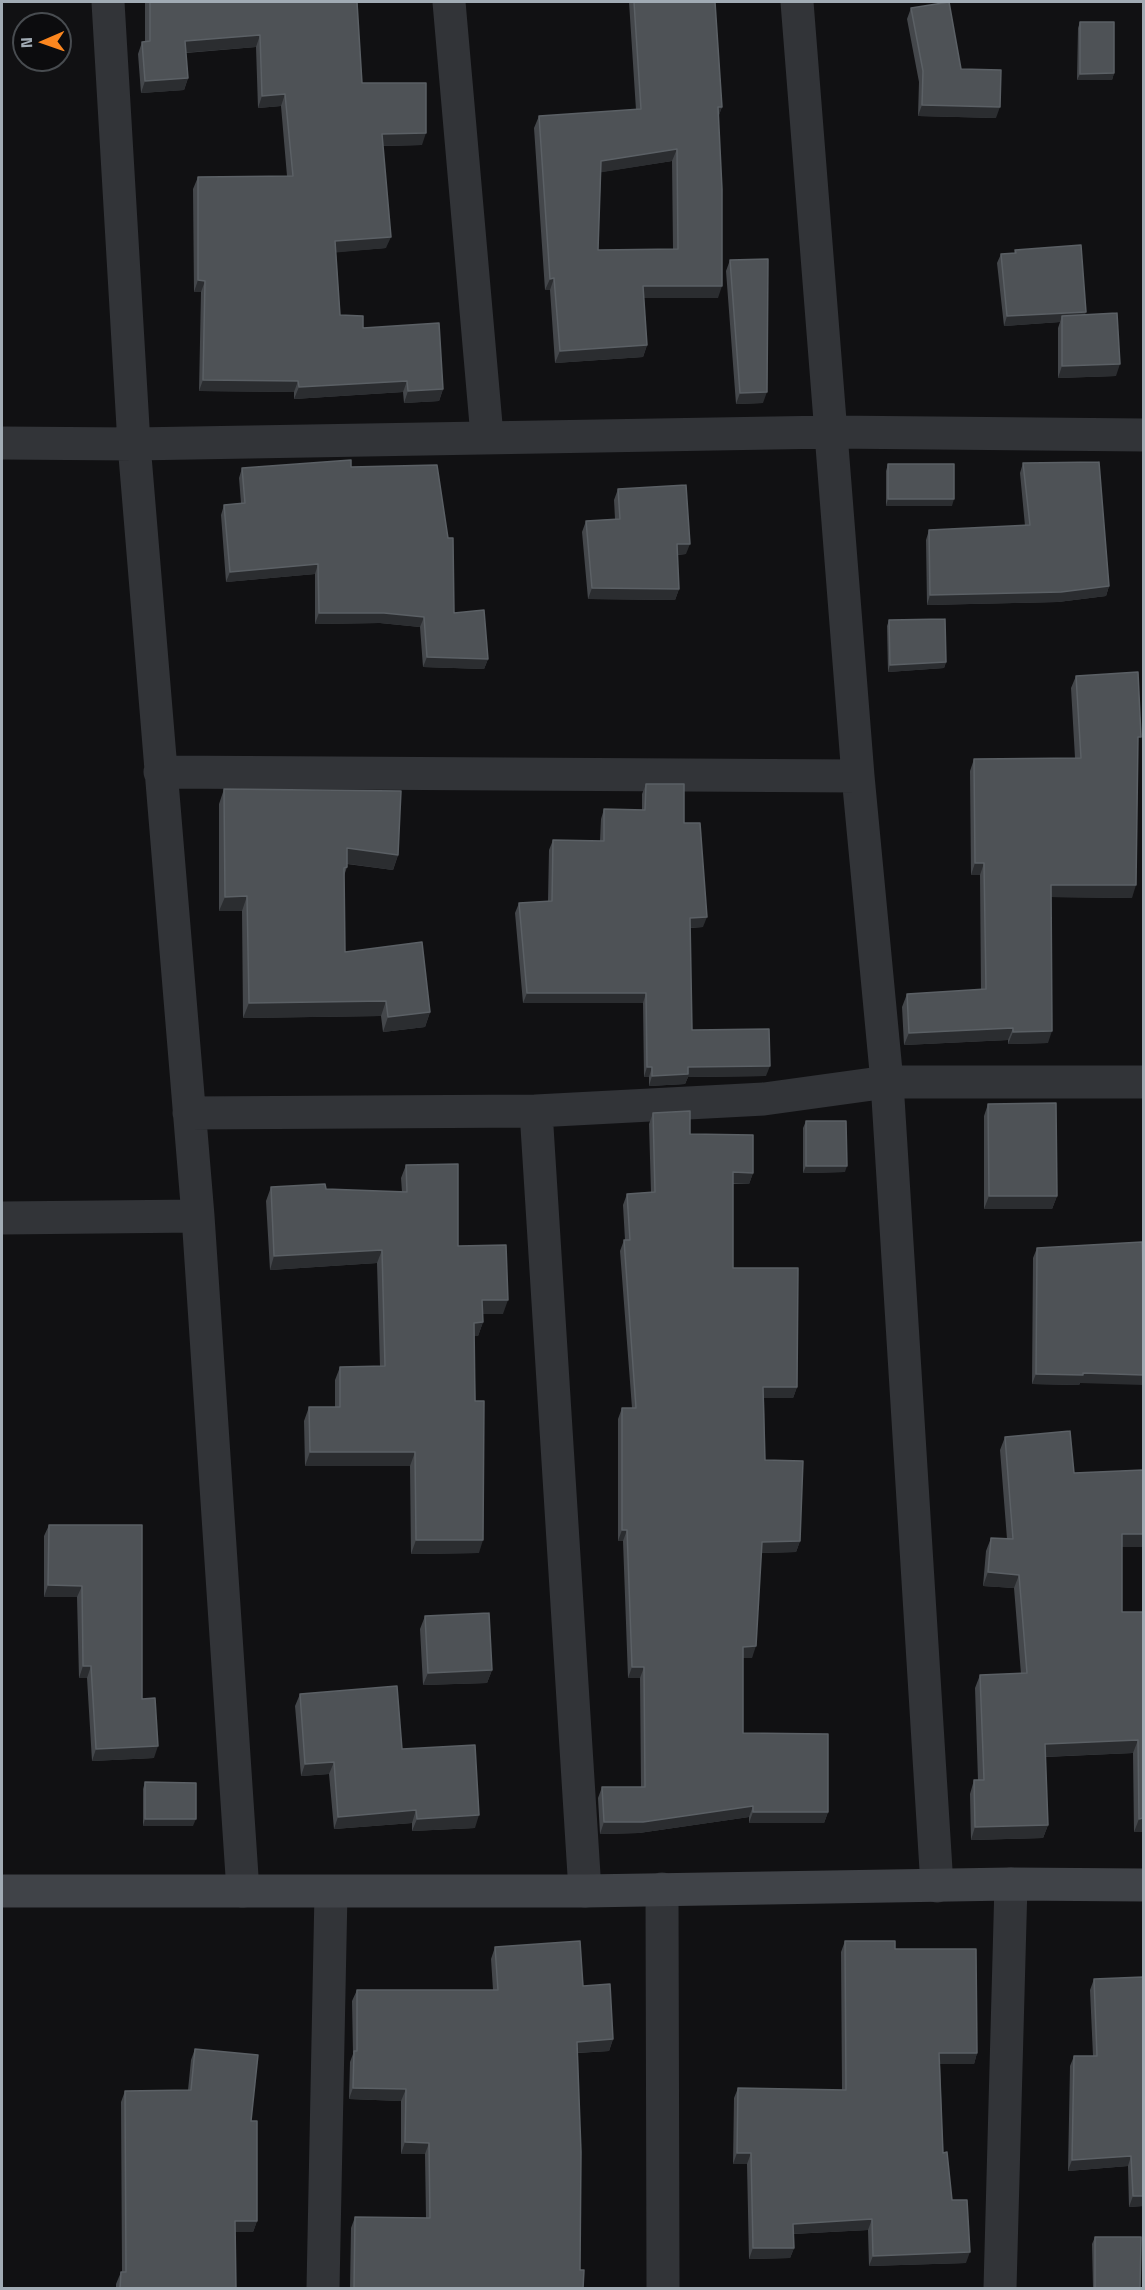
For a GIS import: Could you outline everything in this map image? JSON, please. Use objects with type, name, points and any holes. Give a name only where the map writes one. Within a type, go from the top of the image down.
[{"type":"street","points":[[108,2],[134,444],[198,1216],[243,1891]]},
{"type":"street","points":[[449,2],[487,436]]},
{"type":"street","points":[[797,2],[858,776],[887,1082],[938,1886]]},
{"type":"street","points":[[2,443],[134,444],[487,436],[831,432],[1143,435]]},
{"type":"street","points":[[160,772],[858,776]]},
{"type":"street","points":[[189,1113],[536,1111],[764,1099],[887,1082],[1143,1082]]},
{"type":"street","points":[[536,1111],[585,1891]]},
{"type":"street","points":[[2,1218],[198,1216]]},
{"type":"street","points":[[1000,2289],[1011,1884]]},
{"type":"street","points":[[2,1891],[585,1891],[1011,1884],[1143,1885]]},
{"type":"street","points":[[662,1889],[663,2289]]},
{"type":"street","points":[[323,2289],[330,1892]]},
{"type":"building","points":[[150,2],[357,2],[362,83],[426,83],[426,133],[382,134],[391,237],[335,241],[340,315],[363,316],[363,328],[439,323],[443,389],[408,391],[407,381],[299,387],[298,381],[203,380],[205,281],[198,280],[198,177],[293,176],[285,94],[262,96],[260,35],[185,41],[188,78],[145,81],[142,42],[150,41]]},
{"type":"building","points":[[634,2],[715,2],[722,107],[718,107],[722,189],[722,286],[643,286],[647,345],[560,351],[554,278],[550,279],[539,116],[641,109]],"holes":[[[677,149],[678,249],[598,250],[601,161]]]},
{"type":"building","points":[[949,2],[961,69],[1001,70],[1000,107],[922,105],[923,71],[911,8]]},
{"type":"building","points":[[1080,22],[1114,22],[1114,73],[1080,74]]},
{"type":"building","points":[[1081,245],[1086,312],[1007,316],[1001,254],[1016,253],[1015,250]]},
{"type":"building","points":[[768,259],[767,392],[740,393],[730,260]]},
{"type":"building","points":[[1117,313],[1120,364],[1062,366],[1062,316]]},
{"type":"building","points":[[351,460],[351,467],[437,465],[448,538],[453,538],[454,613],[484,610],[488,659],[427,657],[424,617],[384,613],[319,613],[318,564],[230,572],[224,505],[245,503],[242,468]]},
{"type":"building","points":[[1099,462],[1109,586],[1061,592],[930,595],[929,530],[1030,525],[1023,463]]},
{"type":"building","points":[[888,464],[954,464],[954,499],[888,499]]},
{"type":"building","points":[[686,485],[690,544],[677,544],[679,589],[592,588],[586,521],[620,519],[618,489]]},
{"type":"building","points":[[945,619],[946,662],[890,665],[889,620]]},
{"type":"building","points":[[1138,672],[1141,737],[1138,737],[1136,885],[1051,885],[1052,1031],[1013,1032],[1013,1028],[909,1033],[907,994],[986,989],[984,863],[975,863],[974,759],[1081,758],[1076,676]]},
{"type":"building","points":[[646,784],[684,784],[684,823],[700,823],[707,917],[690,918],[692,1030],[769,1029],[770,1066],[688,1067],[688,1074],[652,1076],[652,1067],[647,1067],[646,993],[527,993],[519,903],[552,901],[553,840],[604,841],[604,809],[645,810]]},
{"type":"building","points":[[224,789],[401,791],[398,855],[347,848],[347,867],[344,868],[345,952],[422,942],[430,1012],[388,1017],[386,1001],[249,1003],[247,896],[225,897]]},
{"type":"building","points":[[1056,1103],[1057,1196],[989,1196],[988,1104]]},
{"type":"building","points":[[690,1111],[690,1134],[753,1135],[753,1173],[733,1172],[733,1268],[798,1268],[797,1387],[763,1387],[765,1460],[803,1461],[800,1541],[762,1542],[756,1646],[743,1647],[743,1733],[828,1734],[828,1812],[753,1812],[753,1806],[643,1822],[604,1822],[602,1787],[645,1787],[644,1667],[632,1667],[627,1530],[622,1530],[622,1408],[636,1408],[624,1240],[630,1240],[627,1194],[655,1192],[653,1113]]},
{"type":"building","points":[[806,1121],[846,1121],[847,1166],[806,1166]]},
{"type":"building","points":[[458,1164],[458,1246],[506,1245],[508,1300],[482,1300],[483,1322],[474,1323],[475,1401],[484,1401],[483,1540],[416,1540],[415,1452],[310,1452],[309,1407],[340,1407],[340,1367],[385,1366],[382,1250],[274,1256],[271,1187],[325,1184],[326,1189],[407,1192],[406,1165]]},
{"type":"building","points":[[1142,1242],[1143,1375],[1036,1374],[1037,1248]]},
{"type":"building","points":[[1070,1431],[1074,1473],[1143,1470],[1143,1534],[1122,1534],[1122,1612],[1143,1612],[1143,1818],[1139,1819],[1138,1740],[1045,1744],[1048,1825],[975,1827],[974,1780],[984,1780],[980,1675],[1027,1673],[1019,1575],[988,1572],[991,1538],[1013,1539],[1005,1437]]},
{"type":"building","points":[[49,1525],[142,1525],[142,1699],[155,1698],[158,1746],[96,1749],[91,1666],[83,1666],[82,1586],[48,1585]]},
{"type":"building","points":[[489,1613],[492,1670],[428,1673],[425,1616]]},
{"type":"building","points":[[397,1686],[402,1749],[475,1745],[479,1815],[417,1819],[416,1810],[338,1817],[334,1762],[305,1764],[300,1694]]},
{"type":"building","points":[[145,1782],[196,1783],[196,1819],[145,1819]]},
{"type":"building","points":[[580,1941],[583,1986],[610,1984],[613,2039],[577,2042],[581,2152],[580,2270],[584,2270],[583,2289],[354,2289],[355,2217],[430,2218],[429,2143],[405,2142],[406,2089],[353,2088],[354,2051],[357,2051],[357,1990],[498,1990],[495,1947]]},
{"type":"building","points":[[845,1941],[895,1941],[895,1949],[976,1949],[977,2053],[939,2053],[943,2153],[947,2152],[952,2200],[967,2200],[970,2252],[873,2256],[872,2219],[793,2224],[794,2248],[753,2248],[751,2153],[737,2153],[738,2088],[846,2090]]},
{"type":"building","points":[[1143,1977],[1143,2196],[1133,2196],[1131,2156],[1072,2160],[1074,2056],[1097,2056],[1094,1979]]},
{"type":"building","points":[[195,2049],[258,2055],[251,2121],[257,2121],[257,2221],[235,2221],[236,2289],[120,2289],[121,2272],[126,2272],[125,2091],[191,2090]]},
{"type":"building","points":[[1095,2237],[1141,2237],[1140,2289],[1095,2289]]}]
